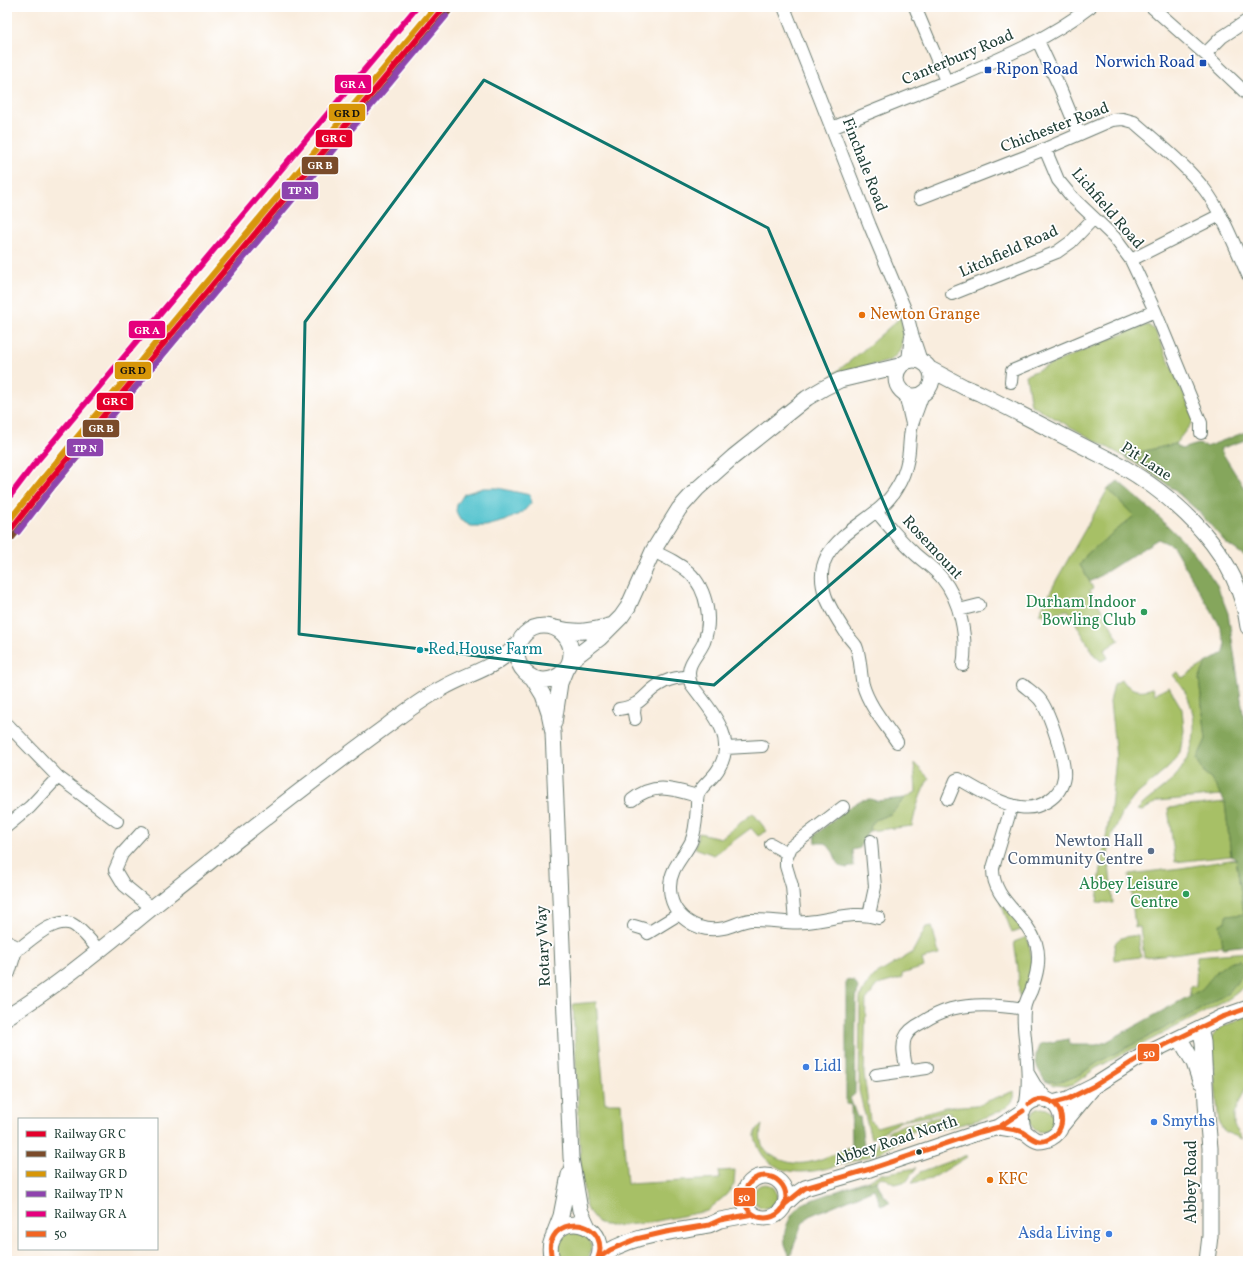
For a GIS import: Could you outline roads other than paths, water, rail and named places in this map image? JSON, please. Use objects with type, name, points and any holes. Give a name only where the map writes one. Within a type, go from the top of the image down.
[{"type":"street","name":"Finchale Road","points":[[784,7],[870,226],[907,314],[912,334],[915,364]]},
{"type":"street","points":[[915,7],[946,81]]},
{"type":"street","name":"Canterbury Road","points":[[832,128],[1000,59],[1038,41],[1069,23],[1090,7]]},
{"type":"street","points":[[1152,7],[1205,54],[1248,96]]},
{"type":"street","points":[[1205,54],[1222,37],[1248,20]]},
{"type":"street","points":[[1038,41],[1079,134]]},
{"type":"street","name":"Chichester Road","points":[[920,198],[1045,149],[1112,120],[1124,119],[1134,122],[1188,170],[1206,191],[1220,215],[1248,275]]},
{"type":"street","name":"Lichfield Road","points":[[1045,149],[1058,180],[1072,197],[1114,237],[1131,260],[1155,311],[1201,423],[1201,433]]},
{"type":"street","points":[[1131,260],[1220,215]]},
{"type":"street","name":"Litchfield Road","points":[[952,294],[1058,252],[1071,242],[1094,218]]},
{"type":"street","points":[[1011,382],[1012,371],[1155,311]]},
{"type":"street","points":[[912,426],[902,391],[895,377],[915,364]]},
{"type":"street","points":[[490,667],[509,668],[541,680],[550,679],[559,675],[568,665],[614,625],[628,607],[653,551],[679,509],[697,489],[733,457],[807,398],[840,380],[915,364],[932,376],[931,383],[925,392],[912,426],[908,458],[903,477],[889,500],[846,533],[836,543],[826,557],[822,581],[828,602],[856,646],[864,686],[869,700],[897,742]]},
{"type":"street","name":"Pit Lane","points":[[915,364],[979,393],[1120,465],[1160,492],[1201,529],[1221,555],[1232,574],[1242,597],[1248,627]]},
{"type":"street","points":[[866,375],[911,396],[917,396],[925,392],[964,387]]},
{"type":"street","name":"Rosemount","points":[[876,511],[900,540],[942,578],[952,592],[959,610],[964,640],[965,654],[963,665]]},
{"type":"street","points":[[653,551],[677,563],[686,570],[702,588],[709,617],[704,642],[691,662],[689,677],[691,684],[722,727],[725,735],[726,748],[722,764],[697,796],[694,830],[691,841],[678,860],[672,873],[670,892],[673,903],[679,914],[689,923],[702,928],[712,929],[724,928],[750,920],[807,922],[852,915],[874,917],[875,887],[871,841]]},
{"type":"street","points":[[959,610],[979,605]]},
{"type":"street","points":[[7,1017],[66,976],[344,757],[419,703],[464,676],[490,667],[506,656],[532,628],[542,626],[570,632],[586,632],[614,625]]},
{"type":"street","points":[[555,628],[563,634],[568,642],[571,652],[568,665]]},
{"type":"street","points":[[519,642],[517,650],[518,659],[522,668],[530,675]]},
{"type":"street","name":"Rotary Way","points":[[552,732],[560,683],[568,665]]},
{"type":"street","name":"Rotary Way","points":[[530,675],[543,695],[549,713],[552,732],[571,1158],[580,1210],[591,1230],[598,1238],[600,1244],[598,1260]]},
{"type":"street","points":[[619,709],[629,708],[636,705],[656,687],[664,682],[675,678],[689,677]]},
{"type":"street","points":[[948,800],[956,780],[959,780],[1012,805],[1021,807],[1033,807],[1050,800],[1061,786],[1064,777],[1063,768],[1052,722],[1048,711],[1030,686]]},
{"type":"street","points":[[635,719],[634,713],[636,705]]},
{"type":"street","points":[[7,724],[58,777],[117,822]]},
{"type":"street","points":[[726,748],[762,746]]},
{"type":"street","points":[[7,826],[30,807],[58,777]]},
{"type":"street","points":[[632,800],[644,786],[657,789],[671,789],[697,796]]},
{"type":"street","points":[[1012,805],[993,868],[993,877],[999,891],[1032,934],[1036,944],[1038,956],[1038,969],[1035,982],[1024,1009],[1028,1073],[1024,1109],[1021,1118],[1022,1125],[1026,1133],[1031,1138],[1039,1141],[1055,1136],[1062,1125],[1094,1086]]},
{"type":"street","points":[[795,922],[792,886],[786,866],[787,853],[791,847],[843,807]]},
{"type":"street","points":[[142,832],[122,854],[115,870],[124,885],[152,908]]},
{"type":"street","points":[[771,844],[787,853]]},
{"type":"street","points":[[634,926],[644,929],[647,938],[679,914]]},
{"type":"street","points":[[7,974],[9,973],[12,945],[20,948],[54,924],[71,924],[80,930],[99,950]]},
{"type":"street","points":[[1222,1017],[1248,996]]},
{"type":"street","points":[[907,1070],[903,1046],[906,1036],[916,1026],[937,1014],[952,1008],[970,1006],[1001,1006],[1024,1009]]},
{"type":"street","points":[[1024,1109],[1032,1102],[1042,1099],[1051,1102],[1068,1099],[1094,1086],[1140,1057],[1180,1039],[1222,1017],[1248,1008]]},
{"type":"street","name":"Abbey Road","points":[[1200,1028],[1203,1042],[1210,1148],[1210,1236],[1207,1261]]},
{"type":"street","name":"Abbey Road","points":[[1180,1039],[1196,1069],[1206,1103]]},
{"type":"street","points":[[876,1075],[927,1068]]},
{"type":"street","points":[[1028,1073],[1035,1085],[1058,1108],[1061,1113],[1062,1125]]},
{"type":"street","name":"Abbey Road North","points":[[784,1206],[796,1194],[805,1188],[862,1172],[999,1127],[1024,1109]]},
{"type":"street","name":"Abbey Road North","points":[[999,1127],[1026,1133]]},
{"type":"street","name":"Rotary Way","points":[[553,1261],[550,1255],[550,1245],[561,1216],[568,1187],[571,1158]]},
{"type":"street","points":[[759,1177],[770,1177],[777,1181],[784,1190],[786,1197],[784,1206],[775,1216],[759,1218],[746,1207],[744,1200],[745,1192],[747,1186],[752,1181],[759,1177]]},
{"type":"street","name":"Abbey Road North","points":[[777,1181],[805,1188]]},
{"type":"street","points":[[720,1220],[745,1192]]},
{"type":"street","points":[[598,1260],[608,1251],[633,1240],[709,1225],[720,1220],[753,1214]]},
{"type":"street","points":[[554,1236],[565,1226],[573,1224],[581,1225],[591,1230],[615,1237],[633,1240]]},
{"type":"water","points":[[483,488],[498,488],[530,495],[531,503],[523,512],[505,521],[486,526],[471,526],[460,520],[456,511],[457,505],[464,494]]},
{"type":"place","name":"Norwich Road","points":[[1203,63]]},
{"type":"place","name":"Ripon Road","points":[[988,70]]},
{"type":"place","name":"Newton Grange","points":[[862,315]]},
{"type":"place","name":"Durham Indoor Bowling Club","points":[[1144,612]]},
{"type":"place","name":"Red House Farm","points":[[420,650]]},
{"type":"place","name":"Newton Hall Community Centre","points":[[1151,851]]},
{"type":"place","name":"Abbey Leisure Centre","points":[[1186,894]]},
{"type":"place","name":"Lidl","points":[[806,1067]]},
{"type":"place","name":"Smyths","points":[[1154,1122]]},
{"type":"place","name":"KFC","points":[[990,1180]]},
{"type":"place","name":"Asda Living","points":[[1109,1234]]}]
